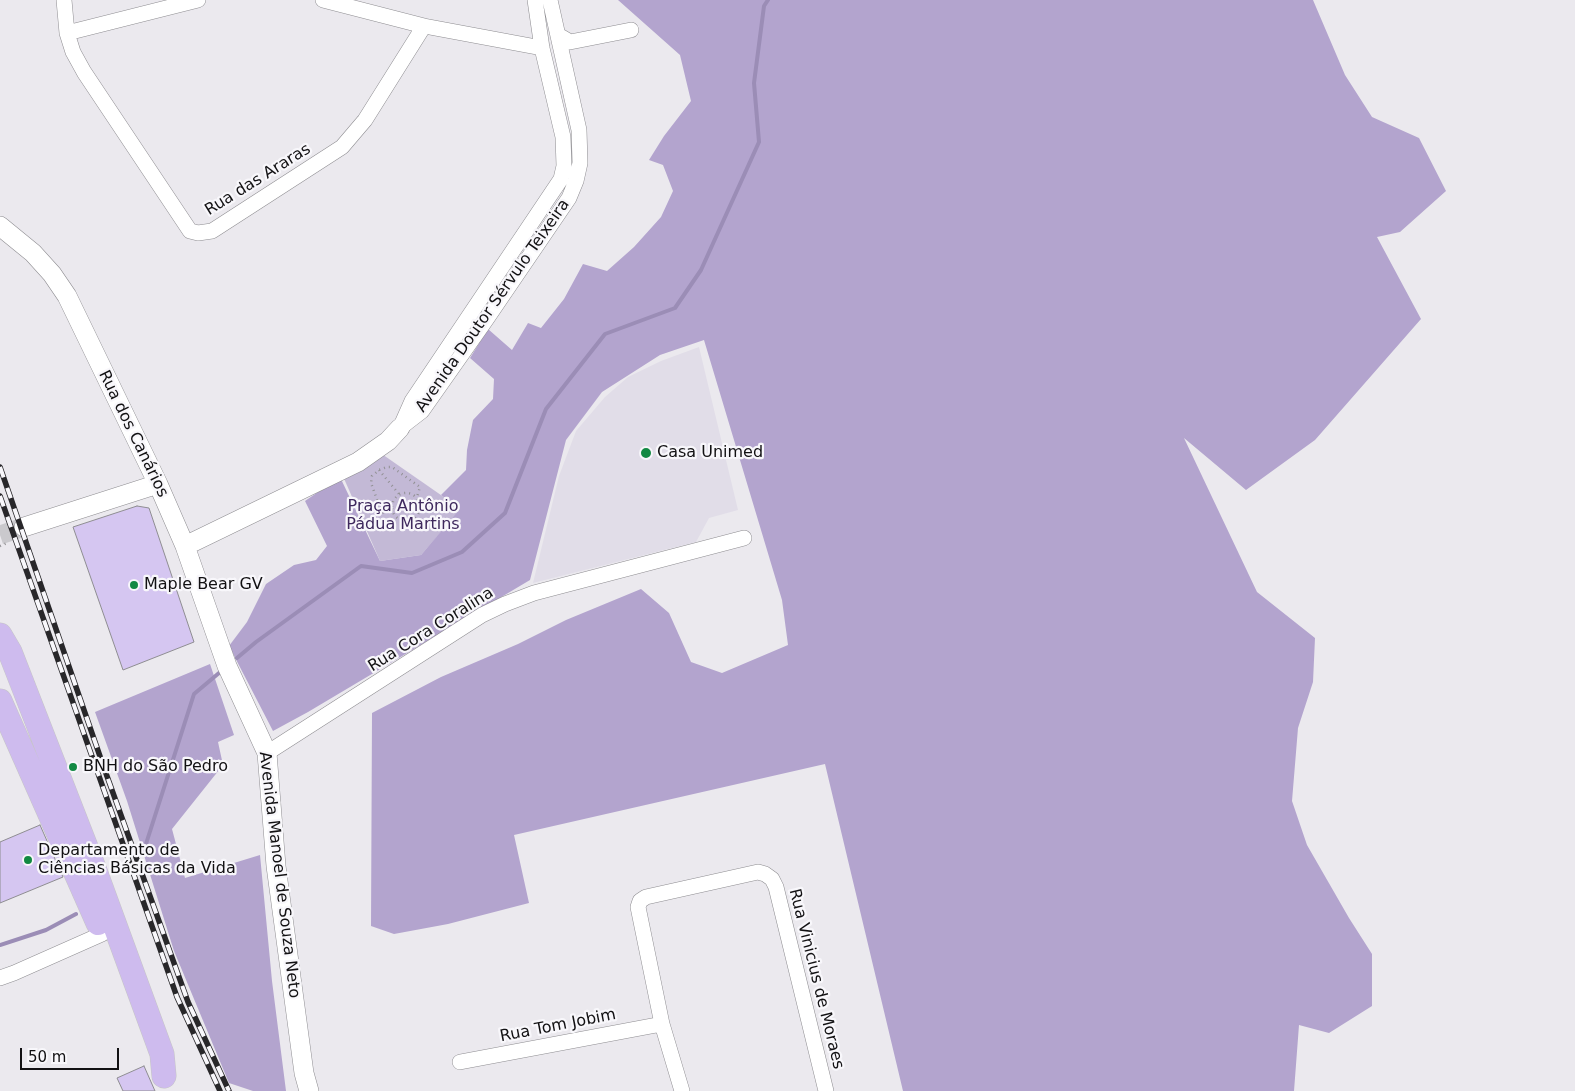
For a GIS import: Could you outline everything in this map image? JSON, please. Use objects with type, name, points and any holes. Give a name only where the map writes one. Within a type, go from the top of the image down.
[{"type":"main road","points":[[0,635],[10,652],[90,860],[162,1054],[167,1084]]},
{"type":"main road","points":[[0,700],[102,934],[153,1058],[167,1084]]},
{"type":"main road","points":[[19,745],[41,734]]},
{"type":"street","name":"Rua das Araras","points":[[64,0],[67,33],[73,52],[84,72],[190,231],[198,233],[212,231],[342,147],[365,120],[424,26]]},
{"type":"street","points":[[67,33],[167,4],[198,0]]},
{"type":"street","points":[[323,0],[424,26],[542,48]]},
{"type":"street","name":"Avenida Doutor Sérvulo Teixeira","points":[[535,0],[542,48],[571,167]]},
{"type":"street","name":"Avenida Doutor Sérvulo Teixeira","points":[[186,546],[358,462],[388,440],[400,428],[412,401],[561,178],[571,167],[580,147],[579,130],[564,43],[550,0]]},
{"type":"street","points":[[564,43],[631,30]]},
{"type":"street","name":"Rua dos Canários","points":[[0,226],[33,253],[52,274],[67,296],[186,546],[227,666]]},
{"type":"street","points":[[24,527],[158,484]]},
{"type":"street","name":"Rua Cora Coralina","points":[[267,753],[482,615],[505,604],[534,593],[744,538]]},
{"type":"street","name":"Avenida Manoel de Souza Neto","points":[[227,666],[267,753],[276,866],[304,1073],[309,1091]]},
{"type":"street","name":"Rua Vinicius de Moraes","points":[[682,1091],[662,1024],[638,907],[640,901],[646,897],[758,872],[772,879],[776,887],[826,1091]]},
{"type":"street","points":[[0,978],[102,934]]},
{"type":"street","name":"Rua Tom Jobim","points":[[460,1062],[662,1024]]},
{"type":"path","points":[[367,456],[399,494]]},
{"type":"path","points":[[393,510],[382,513],[371,482],[372,476],[379,470],[392,467],[420,487],[417,497]]},
{"type":"path","points":[[408,492],[417,497],[420,510],[415,518],[407,521],[398,518],[393,510],[393,501],[399,494],[408,492]]},
{"type":"path","points":[[0,546],[7,543]]},
{"type":"shaded area","points":[[618,0],[1313,0],[1345,75],[1372,117],[1419,138],[1446,191],[1400,232],[1377,237],[1421,319],[1315,440],[1246,490],[1184,438],[1257,592],[1315,638],[1313,682],[1298,728],[1292,801],[1307,845],[1372,954],[1372,1006],[1329,1033],[1299,1025],[1294,1091],[903,1091],[825,764],[514,835],[529,903],[448,924],[394,934],[371,926],[372,713],[441,677],[518,644],[566,620],[641,589],[669,613],[691,662],[722,673],[788,645],[782,600],[704,340],[660,355],[602,392],[566,440],[530,580],[273,731],[229,646],[247,622],[266,584],[294,565],[316,560],[327,546],[305,501],[340,477],[380,561],[421,555],[460,509],[441,495],[466,470],[467,450],[473,420],[493,399],[494,379],[470,358],[488,329],[512,350],[528,323],[541,328],[564,299],[583,264],[607,271],[634,247],[661,217],[673,191],[663,165],[649,160],[664,136],[691,101],[680,55]]},
{"type":"shaded area","name":"Casa Unimed","points":[[699,347],[738,510],[709,518],[696,542],[533,583],[559,476],[576,431],[605,397],[628,377],[661,361]]},
{"type":"shaded area","points":[[210,664],[234,735],[218,742],[223,765],[172,829],[185,878],[260,855],[272,981],[286,1091],[253,1091],[229,1083],[174,951],[127,801],[95,712]]},
{"type":"green space","name":"Praça Antônio Pádua Martins","points":[[379,452],[461,509],[421,555],[380,561],[342,474]]},
{"type":"building","name":"Maple Bear GV","points":[[137,506],[149,508],[194,642],[123,670],[73,527]]},
{"type":"building","name":"Departamento de Ciências Básicas da Vida","points":[[40,825],[63,877],[0,903],[0,842]]},
{"type":"building","points":[[144,1066],[155,1091],[123,1091],[117,1078]]},
{"type":"waterway","points":[[237,658],[256,642],[361,566],[412,573],[462,552],[505,513],[546,409],[605,334],[675,308],[701,270],[759,142],[754,83],[764,6],[768,0]]},
{"type":"waterway","points":[[139,854],[145,847],[194,694],[219,673]]},
{"type":"waterway","points":[[0,945],[46,930],[76,914]]},
{"type":"tunnel","points":[[0,535],[24,527]]},
{"type":"railway","points":[[0,467],[103,765],[188,1002],[229,1091]]},
{"type":"railway","points":[[0,496],[177,997],[220,1091]]},
{"type":"place","name":"Casa Unimed","points":[[646,453]]},
{"type":"place","name":"Maple Bear GV","points":[[134,585]]},
{"type":"place","name":"BNH do São Pedro","points":[[73,767]]},
{"type":"place","name":"Departamento de Ciências Básicas da Vida","points":[[28,860]]}]
